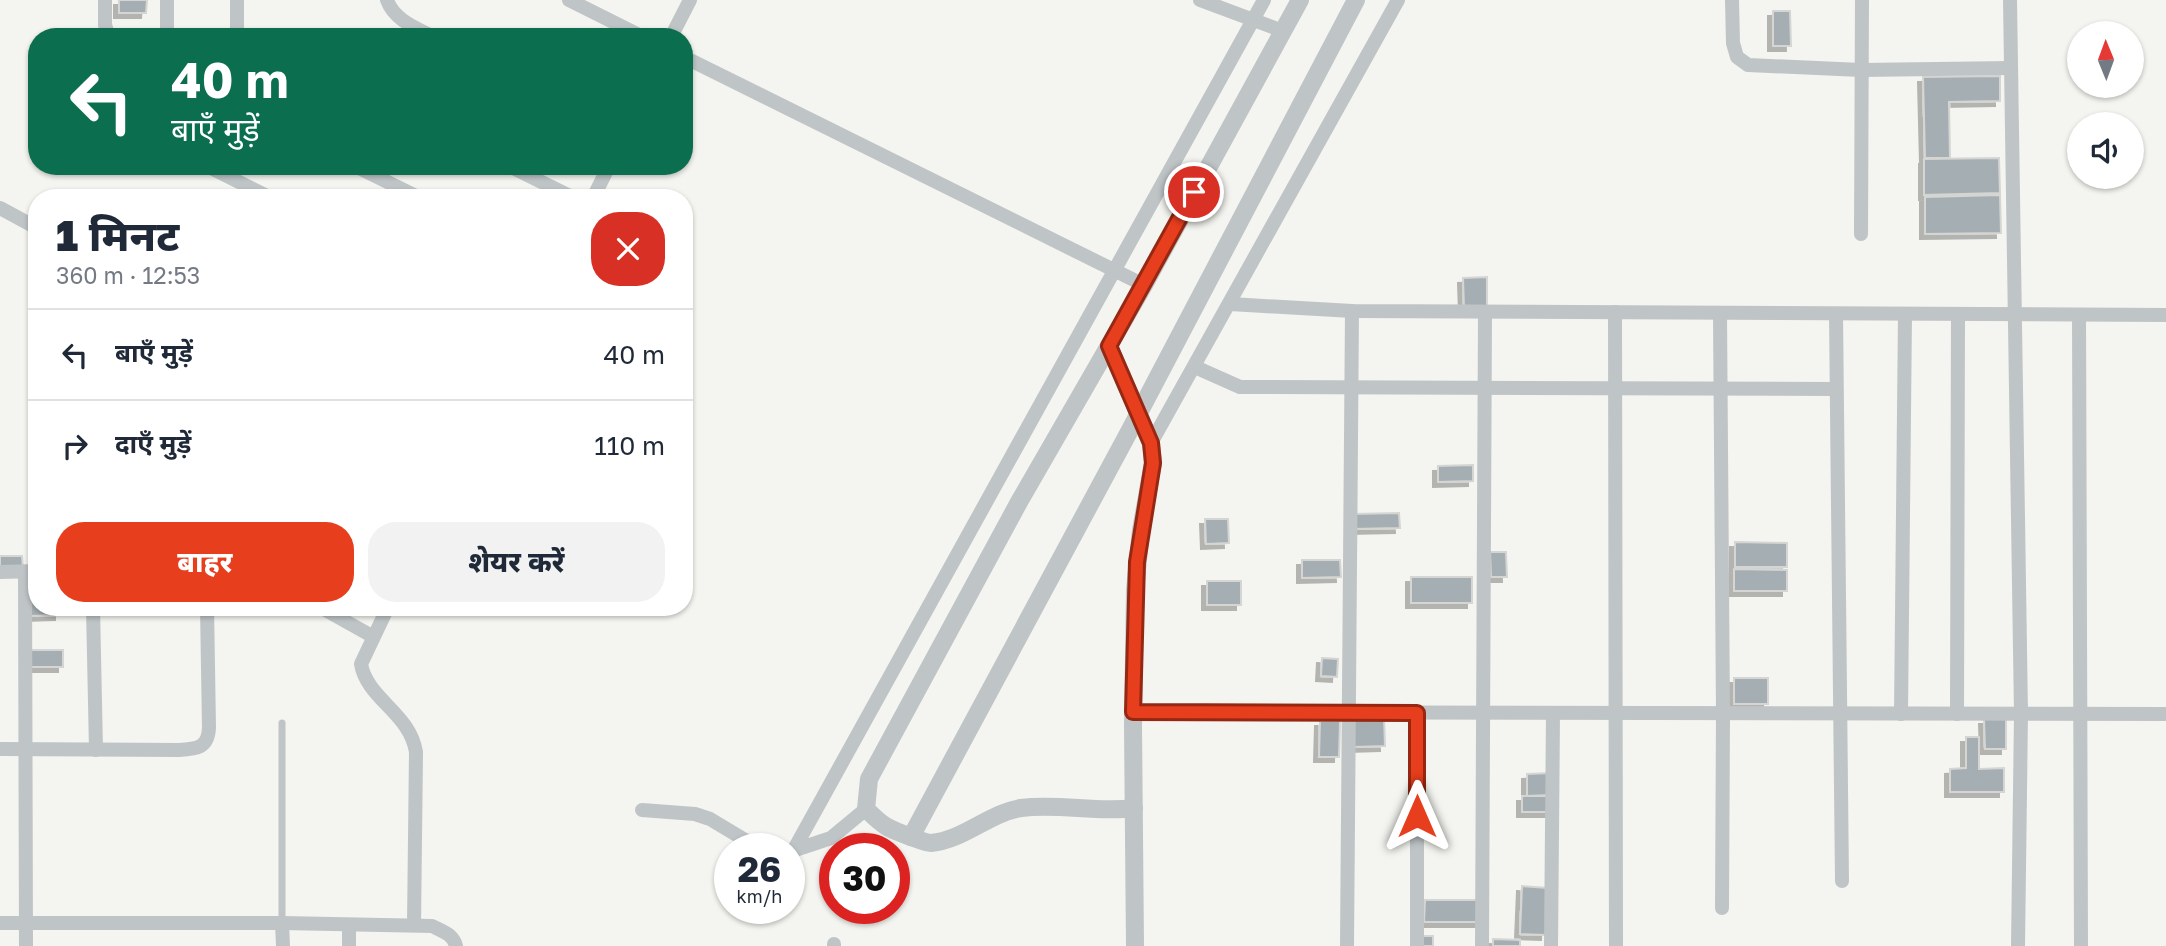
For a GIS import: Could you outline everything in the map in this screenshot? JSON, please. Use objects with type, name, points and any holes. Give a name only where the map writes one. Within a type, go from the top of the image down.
[{"type":"street","points":[[105,0],[106,28]]},
{"type":"street","points":[[167,0],[167,28]]},
{"type":"street","points":[[237,0],[239,28]]},
{"type":"street","points":[[387,0],[391,10],[417,28]]},
{"type":"street","points":[[569,0],[625,28]]},
{"type":"street","points":[[676,28],[690,0]]},
{"type":"street","points":[[1200,0],[1283,31]]},
{"type":"street","points":[[802,833],[1264,0]]},
{"type":"street","points":[[805,847],[831,838],[866,809],[869,779],[1019,502],[1144,285],[1300,0]]},
{"type":"street","points":[[911,837],[1138,415],[1356,0]]},
{"type":"street","points":[[1151,443],[1398,0]]},
{"type":"street","points":[[1732,0],[1733,43],[1737,57],[1748,65],[1861,70],[2011,68]]},
{"type":"street","points":[[1861,234],[1862,0]]},
{"type":"street","points":[[2010,0],[2021,714],[2018,946]]},
{"type":"street","points":[[693,62],[1144,285]]},
{"type":"street","points":[[225,175],[253,189]]},
{"type":"street","points":[[373,175],[402,189]]},
{"type":"street","points":[[527,175],[556,189]]},
{"type":"street","points":[[0,208],[28,223]]},
{"type":"street","points":[[1230,304],[1352,311],[2166,315]]},
{"type":"street","points":[[1347,946],[1352,311]]},
{"type":"street","points":[[1482,946],[1485,312]]},
{"type":"street","points":[[1615,312],[1616,946]]},
{"type":"street","points":[[1720,314],[1722,908]]},
{"type":"street","points":[[1836,314],[1838,714],[1842,881]]},
{"type":"street","points":[[1901,714],[1905,314]]},
{"type":"street","points":[[1957,714],[1958,314]]},
{"type":"street","points":[[2078,315],[2081,946]]},
{"type":"street","points":[[1109,346],[1151,443],[1151,480],[1137,562],[1133,712],[1135,946]]},
{"type":"street","points":[[1195,367],[1240,387],[1836,389]]},
{"type":"street","points":[[0,572],[28,571]]},
{"type":"street","points":[[26,946],[25,750],[29,616]]},
{"type":"street","points":[[93,616],[96,750]]},
{"type":"street","points":[[0,749],[179,750],[197,749],[204,745],[209,737],[207,616]]},
{"type":"street","points":[[336,616],[372,636]]},
{"type":"street","points":[[382,616],[361,664],[363,674],[409,729],[416,752],[414,925]]},
{"type":"street","points":[[1133,712],[2166,714]]},
{"type":"street","points":[[1417,713],[1417,946]]},
{"type":"street","points":[[1551,946],[1553,714]]},
{"type":"street","points":[[866,809],[886,828],[929,844],[963,833],[1000,813],[1019,808],[1134,808]]},
{"type":"street","points":[[642,810],[695,814],[733,833]]},
{"type":"street","points":[[0,923],[414,925],[432,926],[442,931],[454,940],[456,946]]},
{"type":"street","points":[[282,923],[283,946]]},
{"type":"street","points":[[349,925],[349,946]]},
{"type":"lane","points":[[282,723],[282,923]]},
{"type":"building","points":[[119,0],[147,0],[146,13],[119,13]]},
{"type":"building","points":[[1773,11],[1790,11],[1791,46],[1773,46]]},
{"type":"building","points":[[2000,76],[2000,101],[1949,102],[1950,158],[1925,158],[1923,77]]},
{"type":"building","points":[[1999,158],[2000,193],[1924,195],[1924,159]]},
{"type":"building","points":[[2000,195],[2001,233],[1925,234],[1925,197]]},
{"type":"building","points":[[1487,277],[1487,307],[1464,308],[1463,278]]},
{"type":"building","points":[[1473,465],[1473,481],[1438,482],[1438,466]]},
{"type":"building","points":[[1399,513],[1400,528],[1353,529],[1353,514]]},
{"type":"building","points":[[1205,519],[1228,519],[1229,543],[1206,544]]},
{"type":"building","points":[[1735,542],[1787,543],[1787,567],[1735,567]]},
{"type":"building","points":[[1490,552],[1506,552],[1507,577],[1491,577]]},
{"type":"building","points":[[0,556],[22,556],[23,568],[0,569]]},
{"type":"building","points":[[1302,560],[1340,560],[1341,577],[1302,578]]},
{"type":"building","points":[[1734,569],[1787,570],[1787,591],[1734,591]]},
{"type":"building","points":[[1411,577],[1472,577],[1472,603],[1411,603]]},
{"type":"building","points":[[1207,581],[1241,581],[1241,605],[1207,605]]},
{"type":"building","points":[[29,650],[63,650],[63,667],[29,667]]},
{"type":"building","points":[[1322,658],[1338,659],[1337,677],[1321,676]]},
{"type":"building","points":[[1734,678],[1768,678],[1768,704],[1734,704]]},
{"type":"building","points":[[1384,717],[1385,746],[1354,747],[1353,718]]},
{"type":"building","points":[[1984,719],[2006,719],[2006,749],[1985,749]]},
{"type":"building","points":[[1320,721],[1340,721],[1339,757],[1319,757]]},
{"type":"building","points":[[1966,737],[1979,737],[1979,769],[2004,768],[2004,792],[1950,792],[1950,769],[1966,768]]},
{"type":"building","points":[[1551,773],[1551,795],[1527,796],[1527,774]]},
{"type":"building","points":[[1522,796],[1552,796],[1552,812],[1522,812]]},
{"type":"building","points":[[1522,886],[1548,888],[1546,935],[1520,934]]},
{"type":"building","points":[[1425,900],[1480,900],[1480,922],[1424,922]]},
{"type":"building","points":[[1423,936],[1433,936],[1433,946],[1423,946]]},
{"type":"building","points":[[1493,939],[1520,940],[1520,946],[1493,946]]},
{"type":"route","points":[[1194,192],[1109,346],[1151,443],[1153,463],[1137,562],[1133,712],[1417,713],[1417,816]]}]
